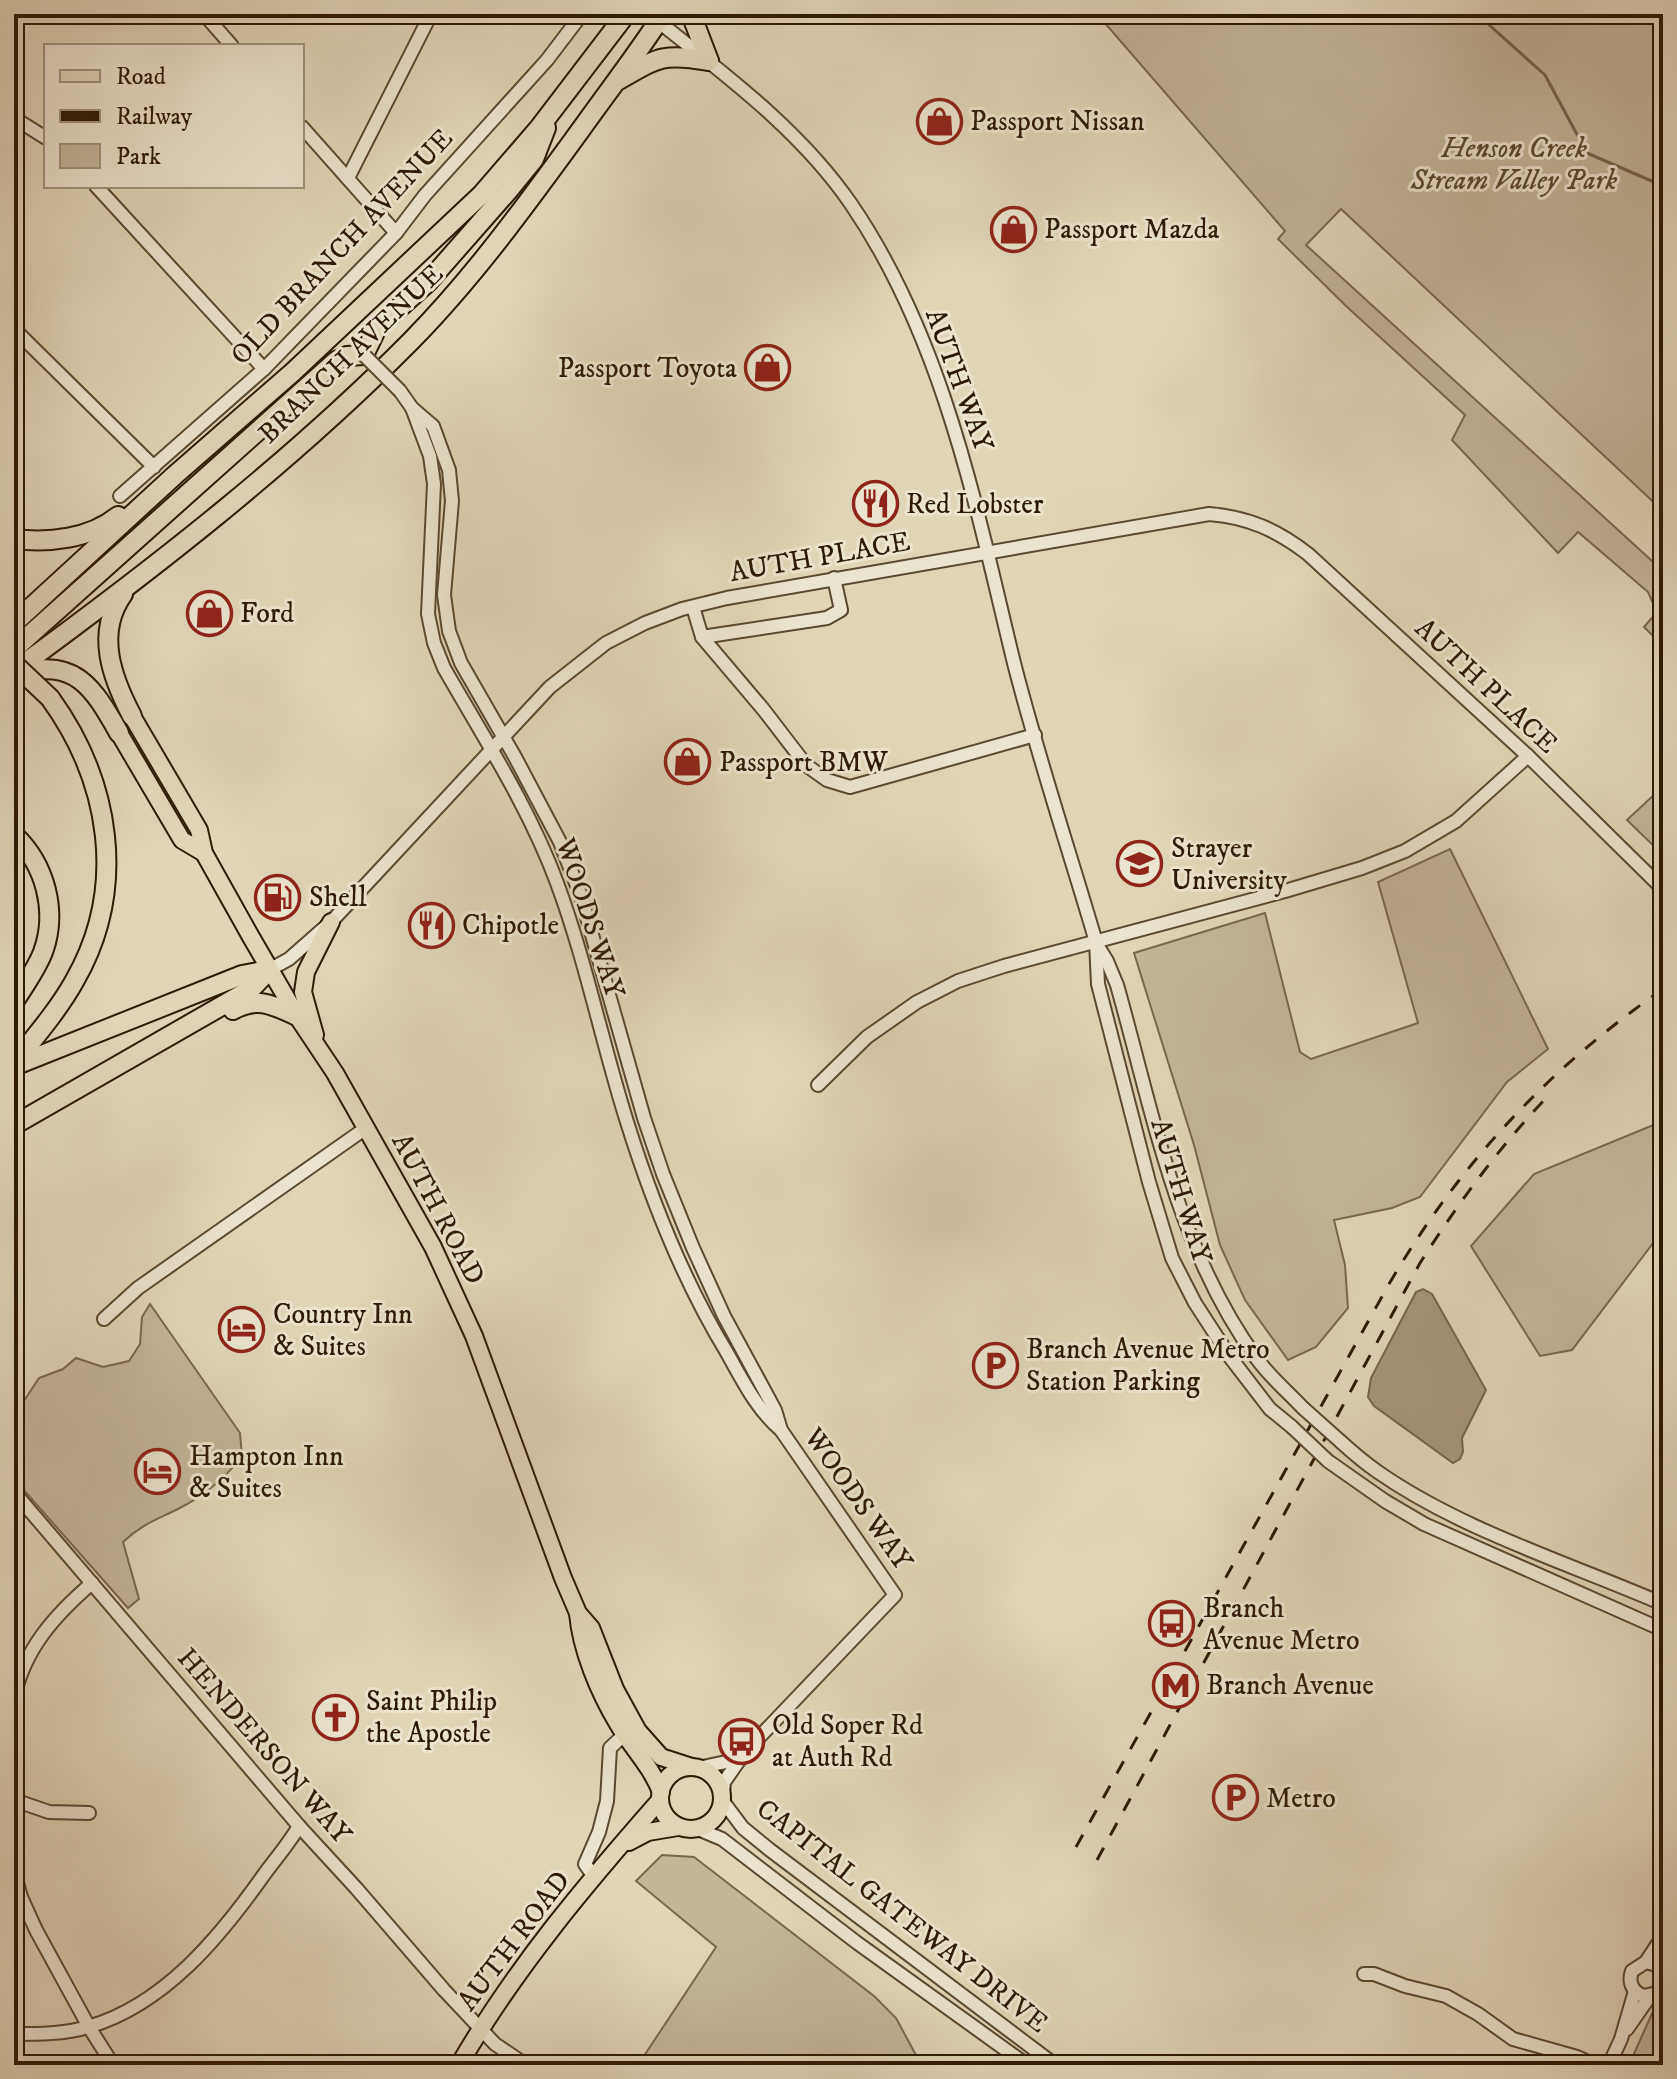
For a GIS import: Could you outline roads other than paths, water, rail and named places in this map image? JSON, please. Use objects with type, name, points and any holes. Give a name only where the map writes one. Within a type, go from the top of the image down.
[{"type":"highway","name":"BRANCH AVENUE","points":[[14,623],[293,372],[482,194],[553,111],[626,14]]},
{"type":"highway","points":[[613,84],[668,56],[709,61],[691,14]]},
{"type":"highway","name":"BRANCH AVENUE","points":[[14,673],[288,456],[411,341],[503,234],[613,84],[657,16]]},
{"type":"highway","points":[[14,649],[336,361],[366,349],[377,328],[429,281],[534,159],[553,111]]},
{"type":"highway","points":[[14,539],[50,540],[106,526],[175,475]]},
{"type":"highway","points":[[131,583],[110,616],[107,634],[110,661],[121,696],[132,716]]},
{"type":"highway","points":[[14,664],[50,698],[78,742],[94,780],[107,853],[100,916],[90,947],[75,980],[14,1064]]},
{"type":"highway","points":[[14,673],[50,669],[68,672],[84,682],[99,698],[119,733]]},
{"type":"highway","points":[[14,835],[39,867],[48,898],[49,917],[43,951],[14,1002]]},
{"type":"highway","points":[[14,1064],[242,975],[269,970]]},
{"type":"highway","points":[[14,1125],[251,989],[269,970]]},
{"type":"highway","points":[[151,1046],[176,1041],[246,1002],[263,1001],[297,1016]]},
{"type":"main road","name":"AUTH ROAD","points":[[132,716],[199,830],[204,853],[269,970],[317,1044],[433,1247],[459,1302],[578,1613],[580,1632],[602,1691],[625,1734],[649,1767],[660,1796],[533,1953],[459,2065]]},
{"type":"main road","name":"AUTH ROAD","points":[[119,733],[182,840],[204,853]]},
{"type":"main road","points":[[317,1044],[303,992],[306,972],[331,922]]},
{"type":"main road","name":"AUTH ROAD","points":[[578,1613],[591,1628],[615,1689],[638,1731],[661,1757],[695,1767]]},
{"type":"main road","points":[[695,1767],[714,1777],[722,1797],[717,1816],[709,1825],[698,1829],[678,1827],[663,1813],[660,1796],[663,1784],[675,1771],[695,1767]]},
{"type":"main road","name":"AUTH ROAD","points":[[615,1852],[648,1832],[678,1827]]},
{"type":"street","points":[[204,14],[230,44]]},
{"type":"street","points":[[348,178],[431,14]]},
{"type":"street","name":"OLD BRANCH AVENUE","points":[[120,496],[264,369],[396,233],[425,195],[547,60],[582,14]]},
{"type":"street","name":"AUTH WAY","points":[[657,16],[752,99],[820,166],[850,202],[874,239],[915,324],[963,460],[1035,735],[1096,942],[1117,985],[1182,1213],[1204,1268],[1231,1319],[1259,1361],[1303,1408],[1379,1473],[1431,1503],[1503,1538],[1663,1604]]},
{"type":"street","points":[[14,118],[44,137]]},
{"type":"street","points":[[304,129],[396,233]]},
{"type":"street","points":[[98,188],[264,369]]},
{"type":"street","points":[[14,329],[154,467]]},
{"type":"street","name":"WOODS WAY","points":[[366,349],[412,408],[433,426],[449,470],[452,501],[444,595],[449,631],[461,663],[560,842],[581,896],[644,1118],[688,1236],[724,1316],[775,1410],[781,1430]]},
{"type":"street","name":"WOODS WAY","points":[[412,408],[430,456],[434,484],[428,614],[434,643],[444,668],[538,837],[557,881],[627,1121],[675,1253],[707,1320],[764,1416],[781,1430],[895,1595],[745,1752]]},
{"type":"street","name":"AUTH PLACE","points":[[269,970],[289,959],[331,922],[550,687],[606,643],[645,623],[693,607],[834,578],[1209,514],[1230,515],[1267,527],[1308,554],[1528,756],[1663,889]]},
{"type":"street","points":[[702,637],[827,618],[841,610],[834,578]]},
{"type":"street","points":[[693,607],[702,637],[806,765],[827,780],[850,787],[1035,735]]},
{"type":"street","points":[[818,1085],[867,1037],[917,1002],[958,981],[1362,868],[1423,843],[1456,821],[1528,756]]},
{"type":"street","name":"AUTH WAY","points":[[1096,942],[1098,984],[1172,1258],[1195,1303],[1230,1357],[1270,1409],[1328,1461],[1424,1524],[1663,1630]]},
{"type":"street","points":[[104,1319],[138,1288],[366,1128]]},
{"type":"street","name":"HENDERSON WAY","points":[[14,1492],[299,1826],[480,2029],[526,2065]]},
{"type":"street","points":[[14,1698],[42,1630],[92,1583]]},
{"type":"street","points":[[594,1877],[585,1864],[599,1832],[607,1801],[609,1752],[625,1734]]},
{"type":"street","points":[[695,1767],[722,1764],[745,1752]]},
{"type":"street","points":[[722,1797],[724,1782],[745,1752]]},
{"type":"street","name":"CAPITAL GATEWAY DRIVE","points":[[722,1797],[743,1828],[1055,2065]]},
{"type":"street","points":[[14,1800],[49,1812],[89,1813]]},
{"type":"street","points":[[14,2034],[89,2027],[153,1994],[209,1946],[234,1918],[299,1826]]},
{"type":"street","name":"CAPITAL GATEWAY DRIVE","points":[[698,1829],[722,1839],[856,1942],[1027,2065]]},
{"type":"street","points":[[14,1871],[21,1897],[89,2027],[113,2065]]},
{"type":"street","points":[[1609,2065],[1621,2039],[1635,1991],[1630,1981],[1632,1971],[1646,1962],[1663,1936]]},
{"type":"street","points":[[1646,1962],[1662,1967]]},
{"type":"street","points":[[1364,1974],[1374,1974],[1452,1999],[1513,2039],[1595,2065]]},
{"type":"street","points":[[1621,2039],[1650,1996],[1663,1986]]},
{"type":"street","points":[[1635,1991],[1650,1996]]},
{"type":"waterway","points":[[1477,14],[1545,75],[1587,153],[1654,182],[1663,194]]},
{"type":"railway","points":[[1076,1847],[1416,1240],[1477,1159],[1544,1086],[1621,1020],[1663,989]]},
{"type":"railway","points":[[1097,1860],[1420,1263],[1481,1175],[1550,1094]]},
{"type":"place","name":"Passport Nissan","points":[[939,121]]},
{"type":"place","name":"Passport Mazda","points":[[1013,229]]},
{"type":"place","name":"Passport Toyota","points":[[768,368]]},
{"type":"place","name":"Red Lobster","points":[[875,504]]},
{"type":"place","name":"Ford","points":[[209,613]]},
{"type":"place","name":"Passport BMW","points":[[688,762]]},
{"type":"place","name":"Strayer University","points":[[1140,864]]},
{"type":"place","name":"Shell","points":[[278,897]]},
{"type":"place","name":"Chipotle","points":[[431,925]]},
{"type":"place","name":"Country Inn & Suites","points":[[242,1330]]},
{"type":"place","name":"Branch Avenue Metro Station Parking","points":[[995,1365]]},
{"type":"place","name":"Hampton Inn & Suites","points":[[158,1472]]},
{"type":"place","name":"Branch Avenue Metro","points":[[1172,1624]]},
{"type":"place","name":"Branch Avenue","points":[[1175,1685]]},
{"type":"place","name":"Saint Philip the Apostle","points":[[335,1717]]},
{"type":"place","name":"Old Soper Rd at Auth Rd","points":[[741,1741]]},
{"type":"place","name":"Metro","points":[[1235,1798]]},
{"type":"park label","name":"Henson Creek Stream Valley Park","points":[[1514,164]]}]
